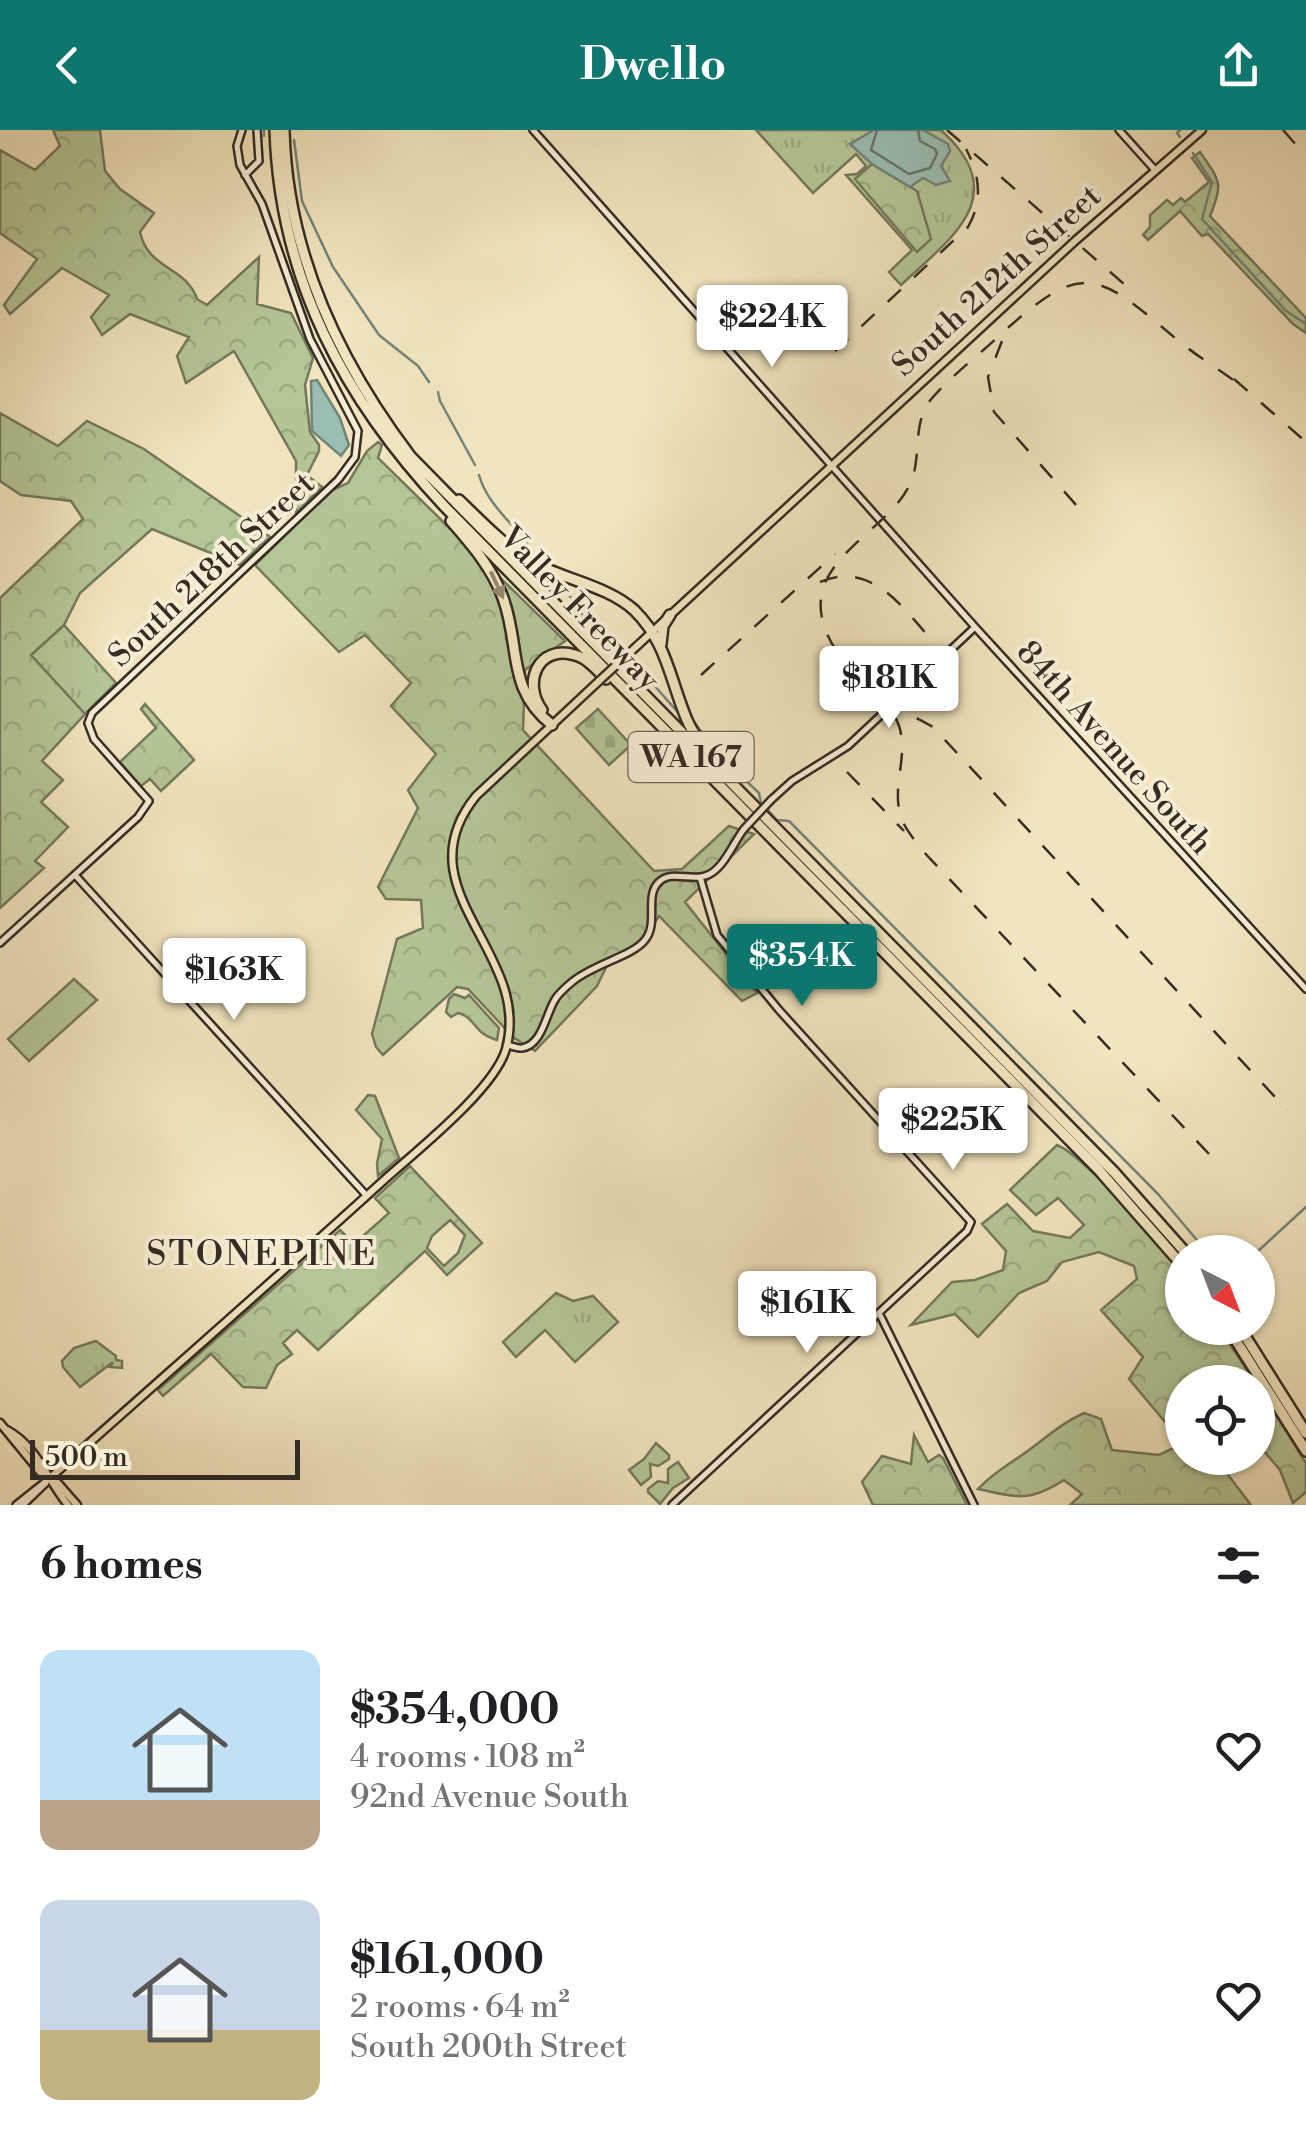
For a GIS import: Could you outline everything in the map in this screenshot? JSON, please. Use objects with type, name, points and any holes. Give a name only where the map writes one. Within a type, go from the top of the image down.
[{"type":"highway","name":"Valley Freeway","points":[[280,130],[278,174],[297,267],[324,337],[366,413],[418,479],[1134,1204],[1165,1242]]},
{"type":"highway","name":"Valley Freeway","points":[[280,130],[294,216],[314,288],[350,369],[388,428],[430,478],[1128,1187],[1170,1235]]},
{"type":"highway","points":[[388,428],[489,529],[550,571],[621,600],[653,630],[698,738],[750,803]]},
{"type":"highway","points":[[418,479],[493,576],[508,613],[522,694],[552,725]]},
{"type":"highway","points":[[660,647],[663,626],[670,615]]},
{"type":"highway","points":[[552,725],[535,700],[532,680],[544,660],[565,653],[586,660],[663,729]]},
{"type":"highway","points":[[1241,1345],[1306,1449]]},
{"type":"highway","points":[[1251,1345],[1306,1433]]},
{"type":"main road","name":"South 212th Street","points":[[507,1044],[507,989],[458,893],[453,852],[458,826],[472,801],[832,464],[1202,130]]},
{"type":"main road","points":[[50,1478],[478,1092],[503,1057],[507,1044]]},
{"type":"main road","points":[[3,1427],[46,1469],[50,1484],[68,1505]]},
{"type":"main road","points":[[50,1478],[77,1505]]},
{"type":"street","points":[[242,130],[238,158],[245,175],[259,160],[258,130]]},
{"type":"street","name":"84th Avenue South","points":[[533,130],[975,627],[1306,989]]},
{"type":"street","points":[[1119,130],[1155,170]]},
{"type":"street","name":"South 218th Street","points":[[74,875],[131,823],[147,799],[94,740],[88,724],[92,714],[338,480],[355,458],[355,422],[310,339],[262,204],[245,175]]},
{"type":"street","points":[[507,1044],[527,1046],[543,1027],[553,1002],[570,983],[598,964],[643,943],[652,928],[652,895],[660,881],[668,877],[700,877],[717,867],[744,829],[792,780],[848,746],[975,627]]},
{"type":"street","points":[[0,943],[74,875],[366,1196]]},
{"type":"street","points":[[672,1505],[966,1231],[971,1222],[779,1010],[717,935],[700,877]]},
{"type":"street","points":[[879,1313],[974,1505]]},
{"type":"street","points":[[20,1505],[50,1478]]},
{"type":"green space","points":[[53,130],[100,130],[105,171],[120,189],[154,213],[140,232],[144,244],[185,280],[197,299],[207,305],[259,257],[257,304],[291,313],[313,358],[305,385],[310,432],[319,451],[307,475],[322,487],[296,513],[296,461],[234,351],[186,383],[177,356],[189,337],[130,314],[102,335],[91,317],[109,295],[62,268],[10,314],[4,305],[37,259],[0,233],[0,150],[35,170],[60,146]]},
{"type":"green space","points":[[756,130],[941,130],[962,154],[973,175],[974,196],[955,233],[901,285],[889,272],[912,250],[846,175],[857,174],[866,166],[856,154],[813,193]]},
{"type":"green space","points":[[1200,152],[1218,182],[1210,216],[1306,318],[1306,333],[1180,211],[1148,240],[1143,235],[1150,227],[1150,215],[1167,200],[1173,205],[1181,198],[1185,202],[1209,182],[1192,158]]},
{"type":"green space","points":[[872,164],[917,191],[931,239],[917,252],[855,179]]},
{"type":"green space","points":[[0,413],[58,446],[87,421],[144,449],[270,537],[240,565],[152,529],[80,593],[64,625],[31,655],[85,714],[42,761],[63,780],[41,802],[68,827],[35,861],[44,868],[0,908],[0,598],[83,519],[71,501],[21,495],[0,481]]},
{"type":"green space","points":[[378,442],[382,445],[378,458],[565,641],[525,670],[523,730],[654,871],[682,869],[729,826],[754,834],[685,902],[757,993],[742,1001],[659,916],[639,947],[610,959],[597,986],[535,1051],[514,1038],[468,989],[457,987],[383,1055],[376,1047],[372,1034],[397,939],[423,928],[421,900],[386,899],[378,887],[418,808],[408,790],[436,754],[391,706],[411,683],[365,635],[339,652],[255,565],[330,491],[348,483],[367,451]]},
{"type":"green space","points":[[64,625],[116,683],[85,714],[30,656]]},
{"type":"green space","points":[[145,704],[194,760],[161,791],[150,779],[141,786],[120,762],[156,728],[141,709]]},
{"type":"green space","points":[[598,709],[631,745],[609,765],[576,728]]},
{"type":"green space","points":[[74,979],[97,1000],[29,1061],[8,1039]]},
{"type":"green space","points":[[454,994],[465,998],[469,995],[499,1028],[497,1040],[483,1034],[464,1015],[451,1017],[446,1012]]},
{"type":"green space","points":[[368,1095],[375,1096],[399,1158],[378,1176],[382,1139],[356,1110]]},
{"type":"green space","points":[[1057,1145],[1069,1152],[1104,1183],[1165,1251],[1165,1345],[1230,1345],[1244,1365],[1165,1365],[1165,1422],[1129,1379],[1143,1357],[1101,1310],[1137,1279],[1134,1266],[1099,1252],[1062,1262],[1047,1281],[1019,1293],[978,1337],[955,1314],[911,1325],[952,1282],[975,1280],[1003,1270],[1006,1251],[982,1224],[1007,1204],[1033,1231],[1070,1238],[1084,1225],[1058,1198],[1036,1215],[1010,1190]]},
{"type":"green space","points":[[410,1166],[482,1243],[447,1275],[425,1251],[318,1350],[297,1330],[283,1343],[292,1354],[277,1365],[266,1388],[243,1387],[211,1354],[163,1396],[158,1390],[340,1230],[354,1244],[389,1213],[375,1198]],"holes":[[[450,1220],[465,1235],[458,1253],[444,1266],[427,1248],[432,1236]]]},
{"type":"green space","points":[[556,1293],[573,1301],[593,1296],[618,1322],[575,1362],[545,1330],[516,1357],[503,1342]]},
{"type":"green space","points":[[96,1341],[122,1361],[122,1368],[110,1367],[113,1362],[80,1387],[62,1361],[74,1348]]},
{"type":"green space","points":[[1084,1413],[1101,1419],[1112,1450],[1159,1455],[1165,1452],[1165,1475],[1228,1475],[1251,1505],[1070,1505],[1082,1494],[1064,1480],[1041,1492],[1022,1496],[978,1489]]},
{"type":"green space","points":[[1275,1413],[1306,1463],[1306,1492],[1293,1503],[1275,1464]]},
{"type":"green space","points":[[914,1435],[928,1462],[939,1455],[943,1458],[967,1505],[873,1505],[862,1482],[882,1456],[911,1464]]},
{"type":"green space","points":[[656,1443],[669,1459],[658,1466],[650,1464],[651,1477],[641,1485],[629,1470]]},
{"type":"green space","points":[[678,1462],[689,1478],[673,1488],[660,1504],[648,1489],[658,1481],[668,1483],[668,1469]]},
{"type":"water","points":[[874,130],[923,130],[948,144],[950,151],[941,166],[950,181],[936,185],[923,178],[910,187],[872,164],[850,144]]},
{"type":"water","points":[[317,380],[340,418],[349,445],[341,456],[312,431],[311,381]]},
{"type":"waterway","points":[[264,130],[264,136]]},
{"type":"waterway","points":[[1180,130],[1180,137]]},
{"type":"waterway","points":[[294,140],[302,201],[333,267],[379,335],[418,366],[429,382]]},
{"type":"waterway","points":[[1193,153],[1212,182],[1202,219],[1286,311],[1306,324]]},
{"type":"waterway","points":[[438,392],[475,465]]},
{"type":"waterway","points":[[479,475],[490,499],[538,563]]},
{"type":"waterway","points":[[542,570],[547,579],[570,596],[579,612],[596,625],[600,636],[632,660],[682,717]]},
{"type":"waterway","points":[[694,722],[720,756],[759,793],[761,803],[777,820],[789,821],[1158,1194],[1193,1235]]},
{"type":"waterway","points":[[1275,1235],[1306,1207]]},
{"type":"railway","points":[[947,130],[1132,291]]},
{"type":"railway","points":[[1283,130],[1306,156]]},
{"type":"railway","points":[[835,351],[968,227],[978,188],[966,149]]},
{"type":"railway","points":[[1209,1154],[913,838],[898,806],[902,749],[899,726],[885,702],[835,648],[821,610],[823,588],[833,569],[883,519],[910,484],[920,423],[928,403],[1001,334],[1052,294],[1071,285],[1089,283],[1107,288],[1244,388]]},
{"type":"railway","points":[[1002,341],[988,377],[994,412],[1077,506]]},
{"type":"railway","points":[[1234,379],[1306,442]]},
{"type":"railway","points":[[701,675],[835,554]]},
{"type":"railway","points":[[820,582],[856,577],[872,583],[900,604],[936,645]]},
{"type":"railway","points":[[885,701],[933,727],[1287,1110]]},
{"type":"railway","points":[[847,772],[904,831]]},
{"type":"district","name":"STONEPINE","points":[[262,1253]]}]
